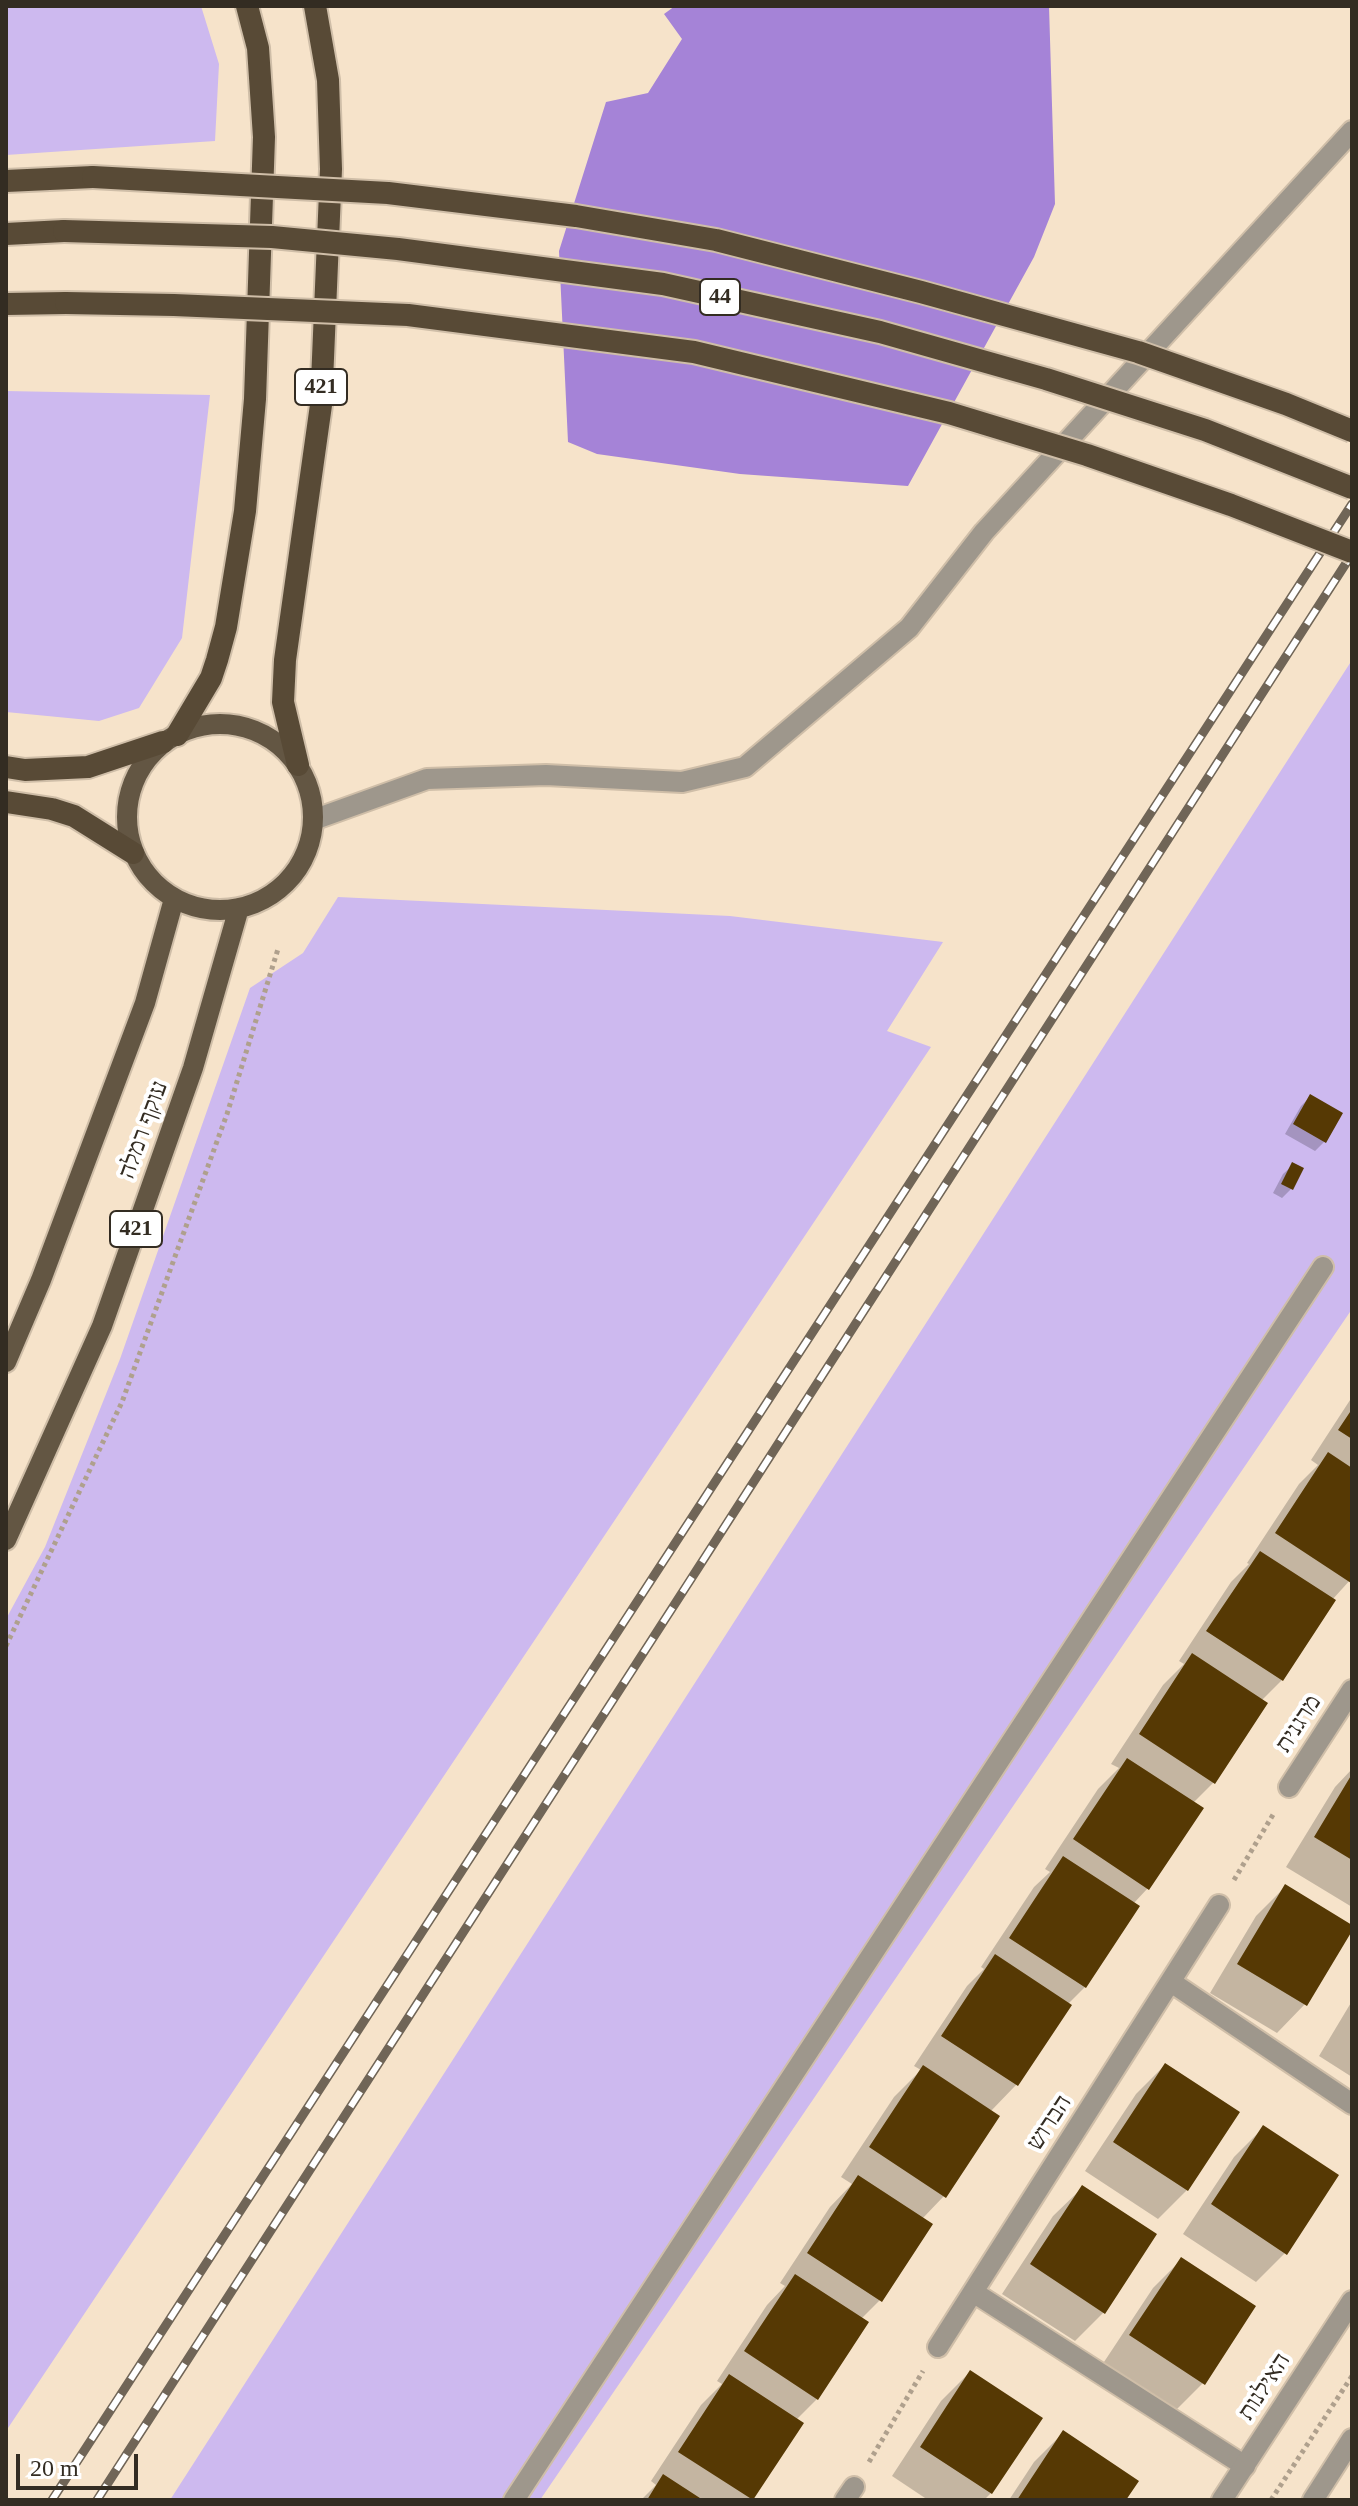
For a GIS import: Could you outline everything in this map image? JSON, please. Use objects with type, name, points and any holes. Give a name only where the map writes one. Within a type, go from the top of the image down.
[{"type":"highway","name":"421","points":[[170,738],[211,678],[226,627],[249,468],[255,399],[264,137],[258,48],[247,6]]},
{"type":"highway","name":"421","points":[[298,765],[283,702],[289,621],[310,499],[321,405],[331,169],[328,80],[315,6]]},
{"type":"highway","points":[[6,181],[93,177],[388,193],[576,216],[716,240],[1138,352],[1352,431]]},
{"type":"highway","name":"44","points":[[6,234],[64,231],[272,237],[398,249],[663,284],[880,332],[1046,379],[1205,430],[1352,488]]},
{"type":"highway","points":[[6,304],[189,305],[408,315],[694,352],[977,421],[1116,465],[1352,552]]},
{"type":"highway","points":[[6,767],[25,770],[88,767],[170,738]]},
{"type":"highway","points":[[6,802],[52,809],[74,816],[133,853]]},
{"type":"main road","name":"421","points":[[221,723],[252,728],[279,744],[298,765],[310,791],[313,820],[307,850],[292,876],[268,897],[239,908],[217,910],[195,907],[174,899],[150,880],[133,853],[126,822],[129,791],[142,764],[170,738],[190,728],[221,723]]},
{"type":"main road","name":"עוקף רמלה","points":[[6,1362],[41,1280],[145,1003],[174,899]]},
{"type":"main road","name":"עוקף רמלה","points":[[6,1540],[102,1326],[193,1068],[239,908]]},
{"type":"street","points":[[313,820],[427,779],[546,775],[682,782],[745,767],[909,628],[984,532],[1352,131]]},
{"type":"street","points":[[514,2500],[1323,1267]]},
{"type":"street","name":"מרגנית","points":[[1289,1787],[1352,1690]]},
{"type":"street","name":"הברוש","points":[[938,2347],[1219,1905]]},
{"type":"street","points":[[1171,1982],[1352,2104]]},
{"type":"street","points":[[973,2292],[1245,2466]]},
{"type":"street","name":"האילנות","points":[[1222,2500],[1352,2301]]},
{"type":"street","points":[[1313,2500],[1352,2439]]},
{"type":"path","points":[[6,1646],[122,1402],[227,1114],[278,949]]},
{"type":"path","points":[[1219,1905],[1289,1787]]},
{"type":"path","points":[[849,2493],[938,2347]]},
{"type":"path","points":[[1271,2500],[1352,2376]]},
{"type":"shaded area","points":[[6,6],[201,6],[219,64],[215,141],[6,155]]},
{"type":"shaded area","points":[[675,6],[1049,6],[1055,204],[1034,257],[908,486],[740,474],[597,454],[568,442],[559,251],[606,102],[648,93],[682,39],[664,14]]},
{"type":"shaded area","points":[[6,391],[210,395],[182,638],[139,708],[99,721],[6,712]]},
{"type":"shaded area","points":[[1352,660],[1352,1309],[540,2500],[170,2500]]},
{"type":"shaded area","points":[[338,897],[730,916],[943,942],[887,1031],[931,1047],[6,2431],[6,1619],[45,1547],[120,1359],[250,988],[303,953]]},
{"type":"building","points":[[1310,1094],[1343,1113],[1326,1143],[1293,1124]]},
{"type":"building","points":[[1292,1162],[1304,1168],[1293,1190],[1281,1184]]},
{"type":"building","points":[[1352,1409],[1352,1439],[1338,1430]]},
{"type":"building","points":[[1328,1452],[1352,1468],[1351,1583],[1275,1533]]},
{"type":"building","points":[[1260,1551],[1336,1600],[1283,1681],[1206,1631]]},
{"type":"building","points":[[1192,1653],[1268,1703],[1215,1784],[1139,1734]]},
{"type":"building","points":[[1127,1758],[1204,1808],[1149,1890],[1073,1839]]},
{"type":"building","points":[[1352,1774],[1352,1860],[1314,1837]]},
{"type":"building","points":[[1063,1856],[1140,1906],[1086,1988],[1009,1938]]},
{"type":"building","points":[[1285,1884],[1352,1925],[1352,1931],[1307,2006],[1237,1964]]},
{"type":"building","points":[[995,1954],[1072,2005],[1018,2086],[941,2036]]},
{"type":"building","points":[[1165,2063],[1240,2112],[1188,2191],[1113,2142]]},
{"type":"building","points":[[923,2065],[1000,2116],[946,2198],[869,2147]]},
{"type":"building","points":[[1263,2125],[1339,2175],[1287,2255],[1211,2204]]},
{"type":"building","points":[[858,2175],[933,2224],[882,2302],[807,2253]]},
{"type":"building","points":[[1082,2185],[1157,2234],[1105,2314],[1030,2264]]},
{"type":"building","points":[[1181,2257],[1256,2306],[1205,2385],[1129,2335]]},
{"type":"building","points":[[795,2274],[869,2322],[818,2400],[744,2351]]},
{"type":"building","points":[[970,2370],[1043,2418],[992,2494],[920,2447]]},
{"type":"building","points":[[729,2374],[804,2423],[753,2500],[678,2452]]},
{"type":"building","points":[[1063,2430],[1139,2481],[1126,2500],[1017,2500]]},
{"type":"building","points":[[663,2474],[703,2500],[647,2500]]},
{"type":"railway","points":[[52,2500],[1352,504]]},
{"type":"railway","points":[[97,2500],[1352,554]]}]
